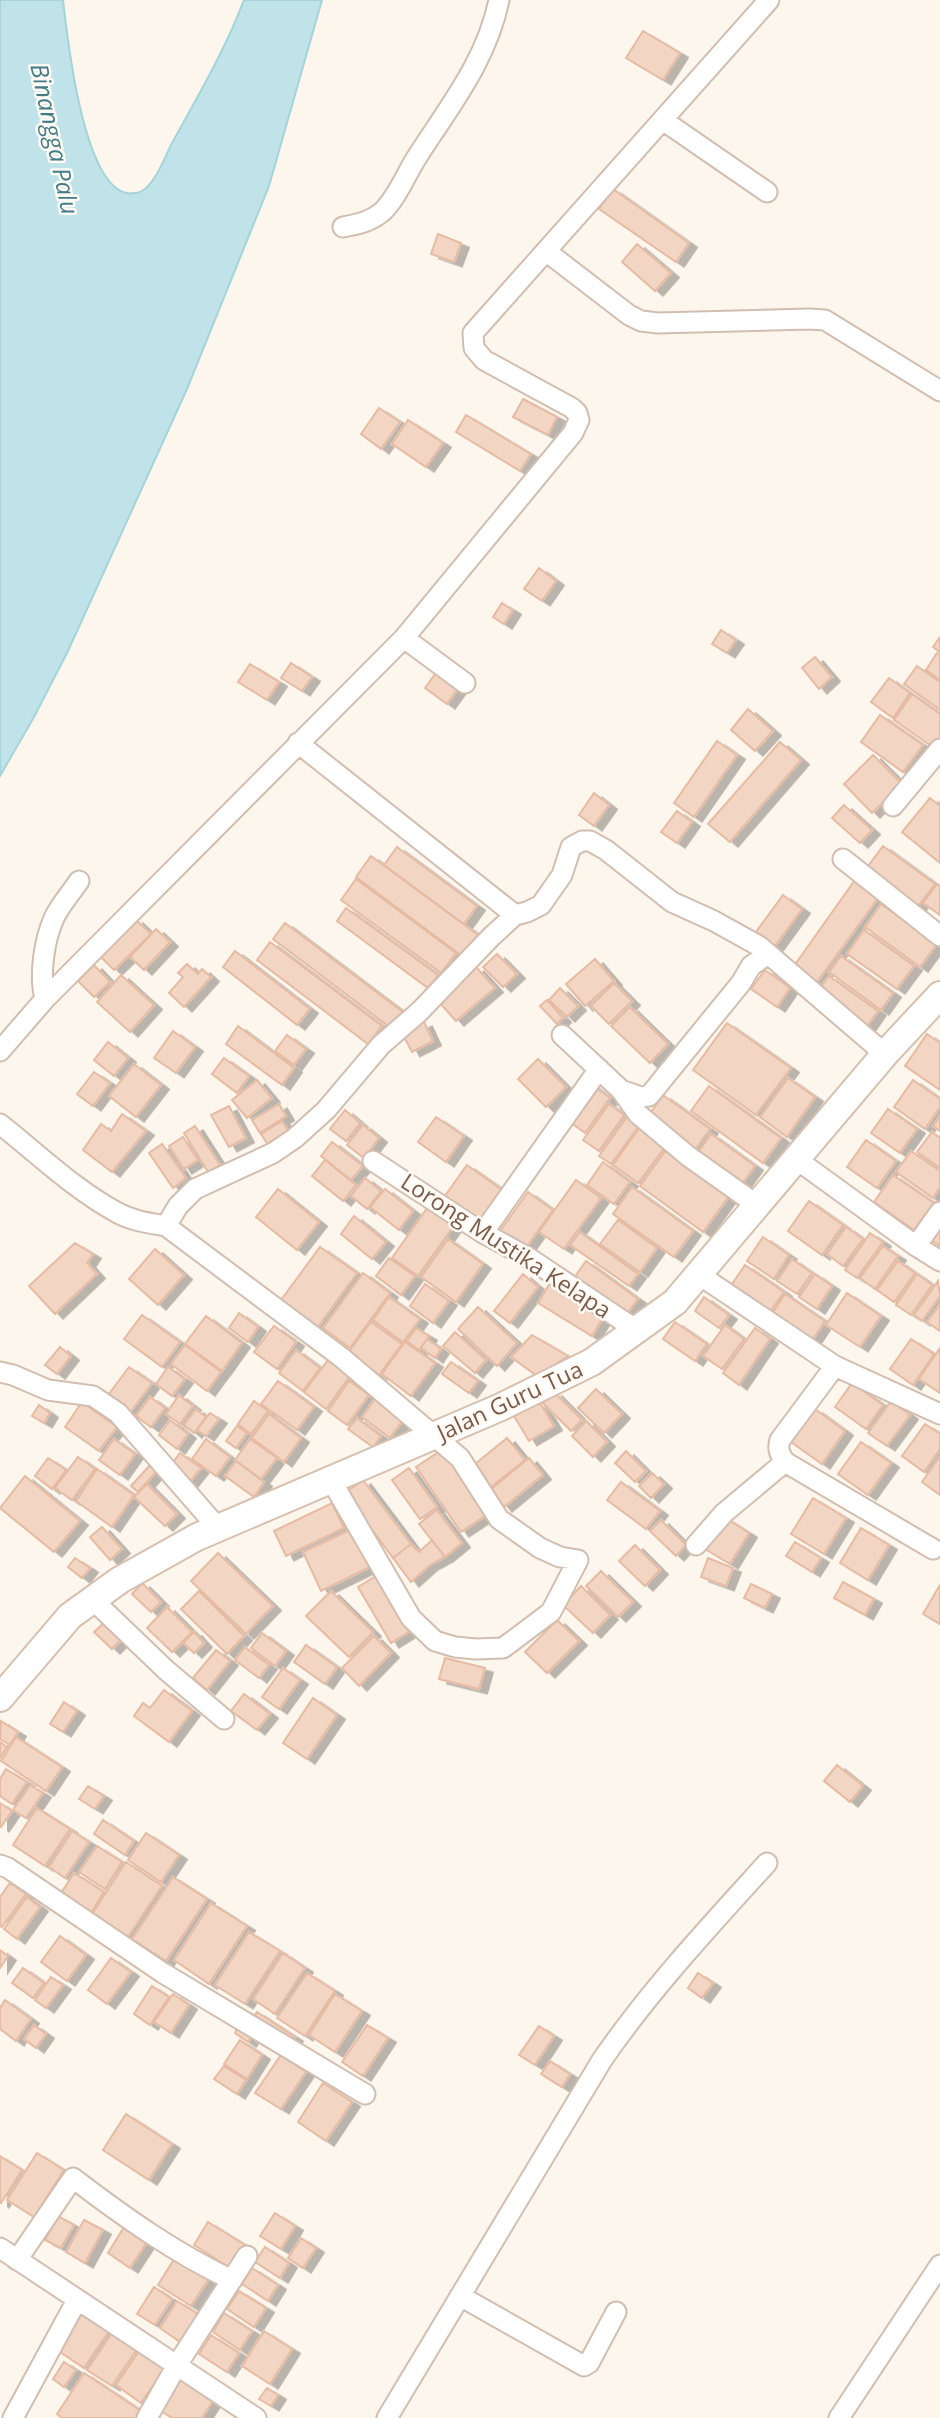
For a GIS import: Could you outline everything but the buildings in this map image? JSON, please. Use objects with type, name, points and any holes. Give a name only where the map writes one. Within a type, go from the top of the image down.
[{"type":"main road","name":"Jalan Guru Tua","points":[[0,1698],[70,1616],[120,1580],[197,1537],[501,1407],[592,1362],[638,1331],[675,1302],[885,1054],[940,995]]},
{"type":"street","points":[[343,227],[366,223],[384,211],[449,111],[478,60],[496,15],[499,0]]},
{"type":"street","points":[[0,1051],[46,999],[404,638],[578,425],[577,413],[572,408],[484,360],[474,348],[473,333],[769,0]]},
{"type":"street","points":[[664,121],[766,192]]},
{"type":"street","points":[[547,252],[629,315],[641,321],[825,320],[940,391]]},
{"type":"street","points":[[404,638],[465,683]]},
{"type":"street","points":[[298,743],[515,915]]},
{"type":"street","points":[[893,806],[940,749]]},
{"type":"street","points":[[166,1226],[178,1206],[195,1189],[273,1153],[295,1138],[326,1110],[381,1045],[419,1012],[515,915],[541,905],[562,875],[571,847],[582,841],[590,841],[606,850],[672,902],[760,946],[885,1054]]},
{"type":"street","points":[[843,859],[940,936]]},
{"type":"street","points":[[46,999],[43,989],[45,947],[55,917],[79,881]]},
{"type":"street","points":[[621,1090],[641,1097],[649,1096],[741,983],[751,966],[768,954]]},
{"type":"street","points":[[562,1034],[621,1090],[638,1114],[688,1156],[757,1205]]},
{"type":"street","points":[[483,1233],[600,1069]]},
{"type":"street","points":[[0,1124],[78,1186],[118,1213],[137,1221],[166,1226],[341,1357],[460,1458],[499,1519],[540,1548],[560,1557],[578,1560],[551,1612],[503,1648],[455,1647],[435,1641],[411,1618],[331,1480]]},
{"type":"street","points":[[796,1159],[940,1261]]},
{"type":"street","name":"Lorong Mustika Kelapa","points":[[373,1161],[483,1233],[529,1258],[638,1331]]},
{"type":"street","points":[[916,1246],[940,1212]]},
{"type":"street","points":[[698,1274],[835,1366],[940,1414]]},
{"type":"street","points":[[835,1366],[780,1440],[779,1451],[785,1462],[933,1549]]},
{"type":"street","points":[[0,1372],[48,1390],[83,1394],[101,1400],[118,1413],[218,1528]]},
{"type":"street","points":[[696,1545],[724,1513],[785,1462]]},
{"type":"street","points":[[92,1599],[166,1670],[224,1719]]},
{"type":"street","points":[[387,2418],[602,2060],[629,2022],[692,1945],[767,1863]]},
{"type":"street","points":[[0,1865],[163,1973],[365,2094]]},
{"type":"street","points":[[18,2260],[73,2178],[128,2220],[201,2265],[232,2280]]},
{"type":"street","points":[[0,2248],[256,2418]]},
{"type":"street","points":[[147,2418],[177,2365],[247,2256]]},
{"type":"street","points":[[839,2418],[940,2264]]},
{"type":"street","points":[[460,2297],[584,2366],[589,2364],[615,2312]]},
{"type":"street","points":[[13,2418],[76,2300]]},
{"type":"water","name":"Binangga Palu","points":[[0,0],[63,0],[74,79],[91,145],[103,172],[117,189],[135,193],[145,189],[157,174],[220,55],[244,0],[322,0],[269,186],[187,389],[68,651],[0,776]]}]
